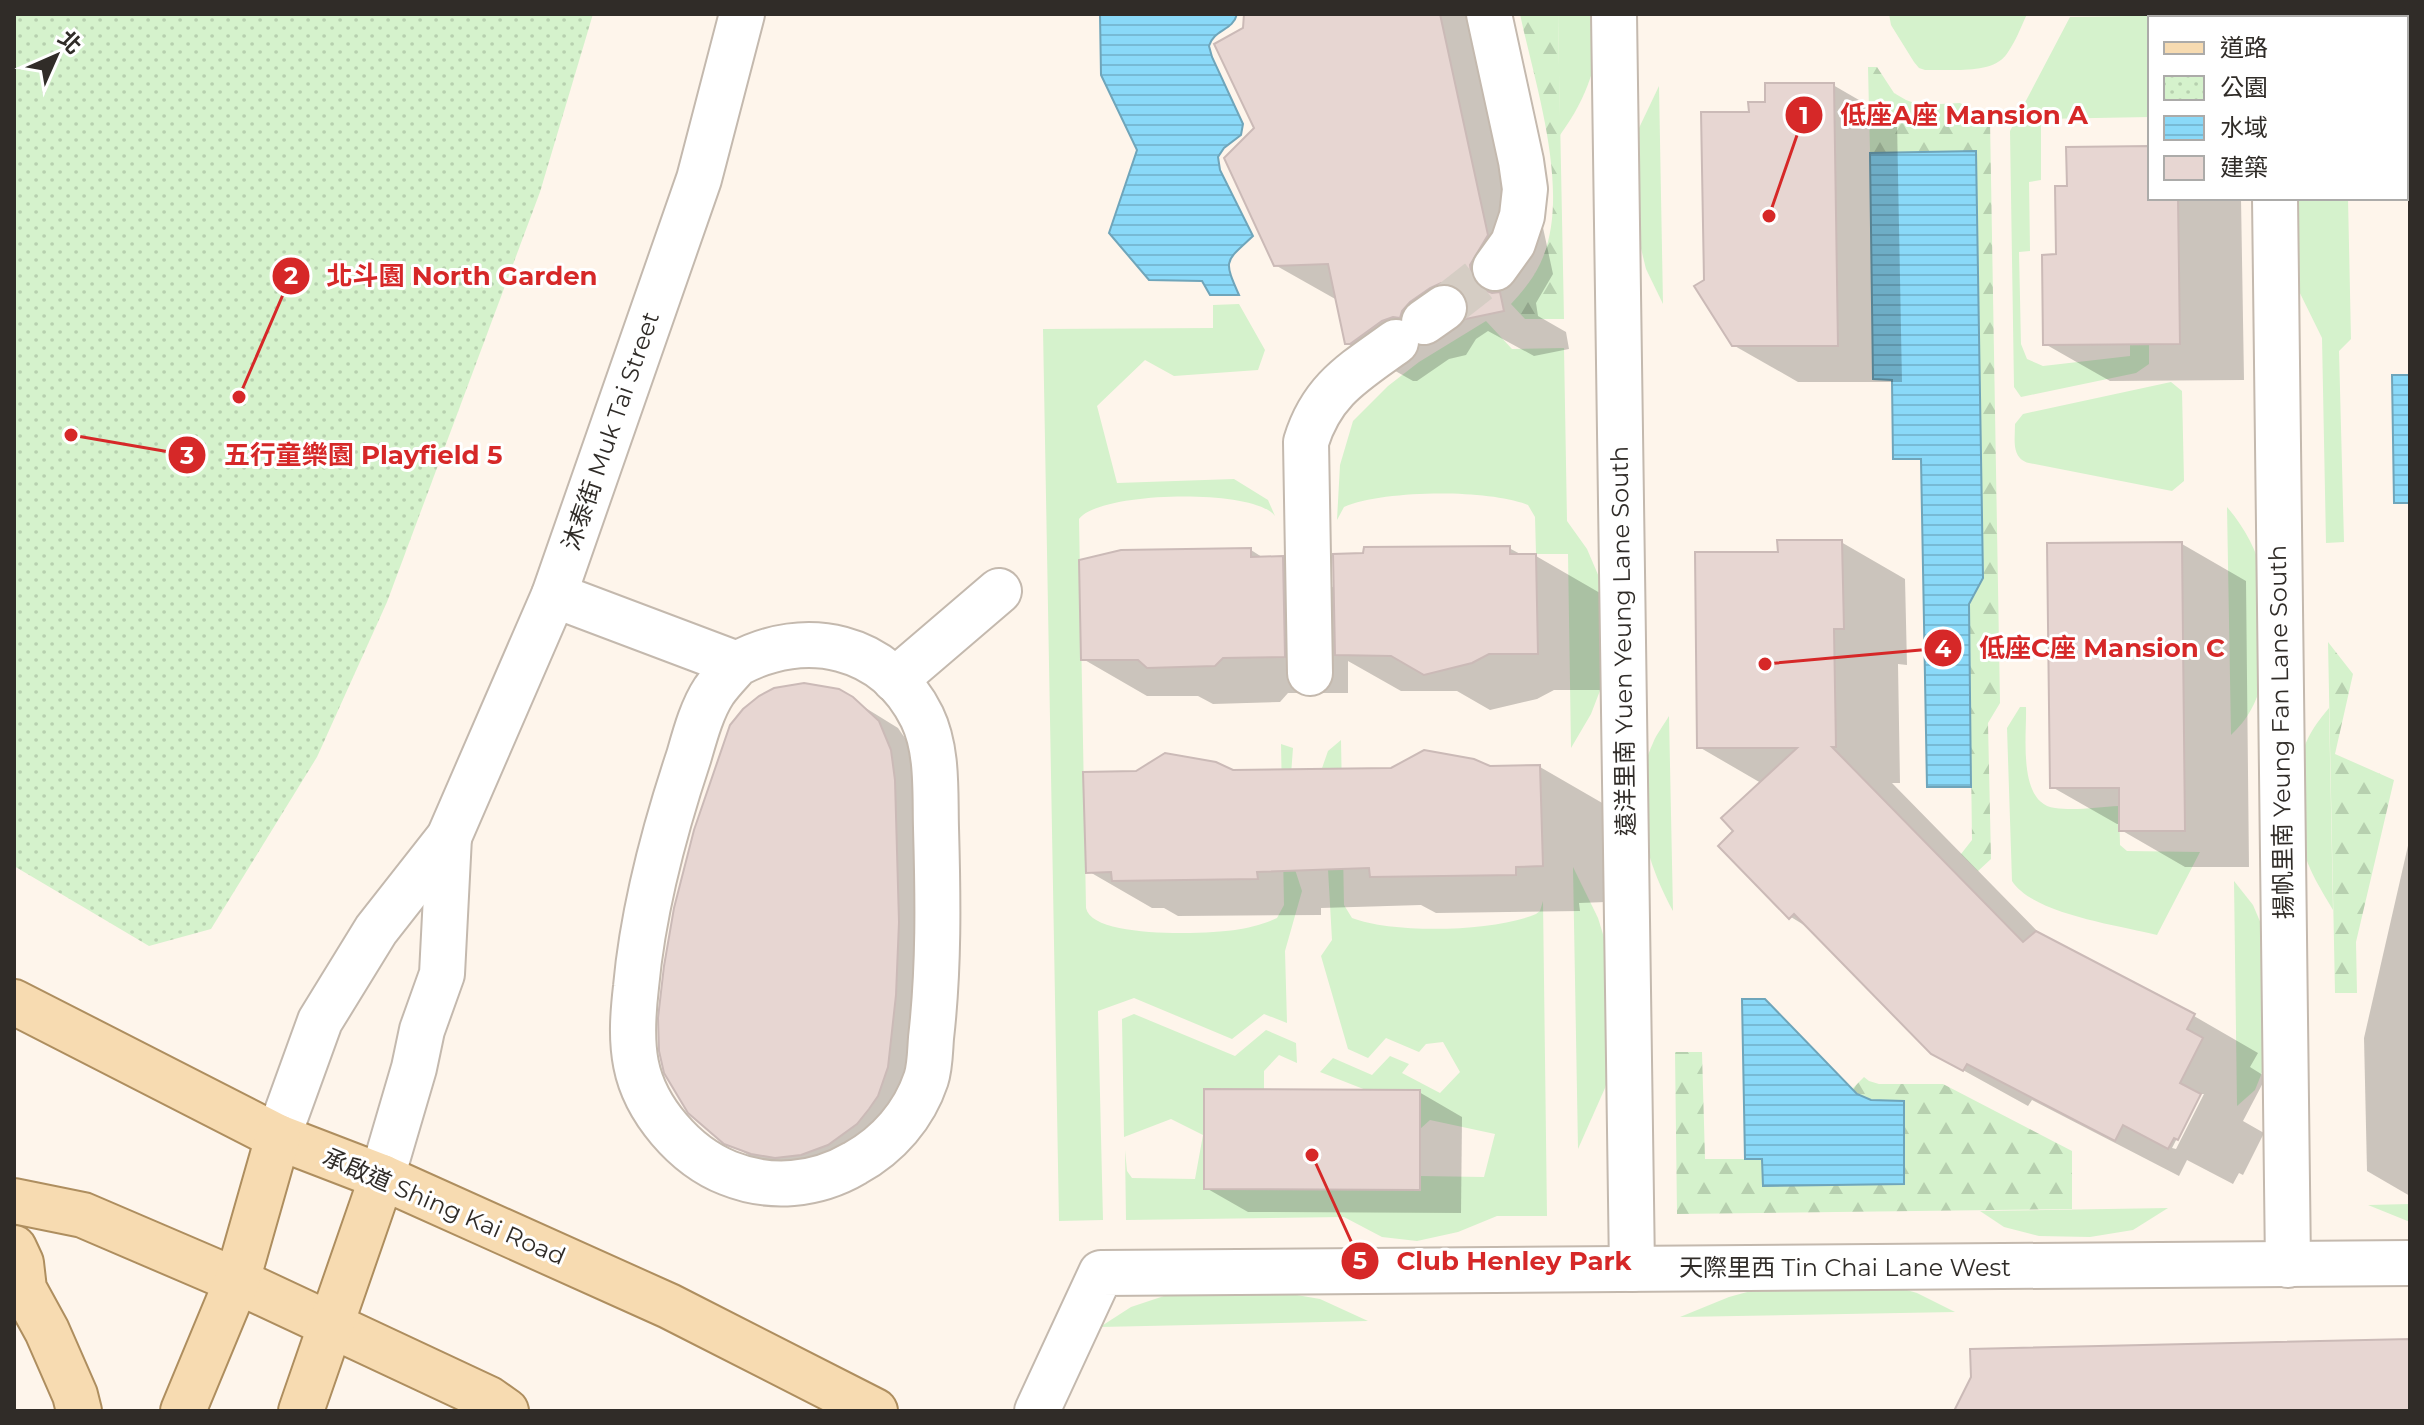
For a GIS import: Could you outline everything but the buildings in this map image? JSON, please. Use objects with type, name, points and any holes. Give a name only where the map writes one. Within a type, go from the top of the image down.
[{"type":"main road","name":"承啟道 Shing Kai Road","points":[[14,1002],[278,1137],[382,1177],[669,1306],[875,1411]]},
{"type":"main road","points":[[183,1411],[237,1281],[278,1137]]},
{"type":"main road","points":[[301,1411],[382,1177]]},
{"type":"main road","points":[[14,1201],[83,1215],[333,1325],[489,1399],[506,1411]]},
{"type":"main road","points":[[14,1248],[21,1263],[24,1289],[47,1331],[79,1411]]},
{"type":"street","name":"沐泰街 Muk Tai Street","points":[[278,1137],[320,1021],[376,930],[449,837],[554,595],[699,179],[742,14]]},
{"type":"street","points":[[1489,14],[1525,189],[1522,216],[1513,243],[1495,268]]},
{"type":"street","name":"遠洋里南 Yuen Yeung Lane South","points":[[1614,14],[1632,1269]]},
{"type":"street","name":"揚帆里南 Yeung Fan Lane South","points":[[2275,200],[2288,1265]]},
{"type":"street","points":[[1310,673],[1306,442],[1313,419],[1340,382],[1421,324]]},
{"type":"street","points":[[895,680],[999,591]]},
{"type":"street","points":[[554,595],[737,664]]},
{"type":"street","points":[[804,644],[829,646],[854,653],[876,665],[895,680],[922,719],[930,741],[934,778],[939,922],[936,998],[927,1077],[900,1127],[880,1147],[831,1176],[775,1184],[746,1180],[721,1170],[698,1156],[677,1137],[659,1116],[646,1092],[636,1066],[632,1029],[638,966],[652,887],[672,806],[713,692],[737,664],[759,652],[804,644]]},
{"type":"street","name":"沐泰街 Muk Tai Street","points":[[382,1177],[422,1030],[442,974],[449,837]]},
{"type":"street","name":"天際里西 Tin Chai Lane West","points":[[1037,1411],[1101,1273],[2410,1263]]},
{"type":"green space","points":[[14,14],[593,14],[540,192],[387,602],[317,757],[211,929],[149,946],[14,866]]},
{"type":"green space","points":[[1520,14],[1558,14],[1564,319],[1525,319],[1511,304],[1540,264],[1549,237],[1553,206],[1548,140]]},
{"type":"green space","points":[[1558,14],[1601,14],[1590,78],[1578,106],[1560,135]]},
{"type":"green space","points":[[1889,14],[2027,14],[2006,55],[1990,66],[1925,70],[1914,62],[1891,25]]},
{"type":"green space","points":[[2194,15],[2148,16],[2148,117],[2041,119],[2041,180],[2029,182],[2030,251],[2019,252],[2021,344],[2027,359],[2043,366],[2130,356],[2130,344],[2149,343],[2149,364],[2136,373],[2021,397],[2014,387],[2010,131],[2070,17]]},
{"type":"green space","points":[[1868,67],[1877,67],[1894,93],[1906,100],[1920,105],[1960,103],[1990,120],[2000,703],[1988,723],[1991,859],[1978,871],[1961,854],[1972,840],[1969,604],[1983,578],[1975,151],[1870,153]]},
{"type":"green space","points":[[1659,86],[1663,304],[1646,269],[1637,232],[1633,162],[1639,128]]},
{"type":"green space","points":[[2287,200],[2348,200],[2351,339],[2339,351],[2344,542],[2326,543],[2322,338],[2295,283]]},
{"type":"green space","points":[[1239,304],[1265,350],[1258,370],[1174,376],[1145,360],[1097,406],[1117,483],[1234,479],[1268,500],[1275,516],[1262,507],[1239,501],[1177,496],[1115,503],[1092,510],[1079,519],[1086,908],[1093,918],[1108,925],[1153,932],[1235,930],[1277,918],[1284,905],[1281,744],[1293,748],[1286,842],[1302,891],[1285,951],[1287,1023],[1264,1014],[1232,1039],[1134,998],[1098,1011],[1103,1220],[1059,1221],[1043,329],[1213,328],[1213,305]]},
{"type":"green space","points":[[1486,321],[1512,349],[1564,348],[1567,521],[1587,549],[1602,584],[1606,675],[1591,714],[1571,748],[1568,554],[1536,554],[1535,517],[1528,505],[1488,496],[1409,495],[1362,501],[1344,507],[1337,520],[1340,465],[1353,421],[1388,386],[1419,362]]},
{"type":"green space","points":[[2171,382],[2182,391],[2184,481],[2172,491],[2029,463],[2017,453],[2015,424],[2023,414]]},
{"type":"green space","points":[[2227,507],[2254,549],[2266,588],[2265,653],[2261,683],[2251,710],[2231,735]]},
{"type":"green space","points":[[2328,642],[2353,674],[2335,754],[2394,780],[2356,942],[2357,993],[2335,993]]},
{"type":"green space","points":[[2020,707],[2026,707],[2029,781],[2043,803],[2071,809],[2119,806],[2120,845],[2127,851],[2200,852],[2157,935],[2057,910],[2038,902],[2012,881],[2007,728]]},
{"type":"green space","points":[[2329,708],[2333,910],[2305,856],[2299,795],[2305,744]]},
{"type":"green space","points":[[1669,716],[1673,911],[1648,850],[1641,807],[1645,764]]},
{"type":"green space","points":[[1341,740],[1344,905],[1352,918],[1418,929],[1470,927],[1518,920],[1536,914],[1543,901],[1547,1216],[1497,1216],[1458,1232],[1417,1241],[1382,1237],[1344,1217],[1126,1220],[1125,1150],[1127,1171],[1132,1178],[1195,1179],[1203,1135],[1171,1119],[1124,1137],[1122,1019],[1134,1014],[1235,1056],[1266,1030],[1296,1043],[1297,1063],[1279,1055],[1264,1071],[1264,1090],[1204,1089],[1204,1189],[1420,1176],[1484,1177],[1495,1134],[1430,1120],[1420,1129],[1366,1090],[1320,1072],[1333,1058],[1372,1075],[1390,1056],[1409,1064],[1402,1073],[1440,1093],[1460,1072],[1443,1042],[1426,1044],[1419,1052],[1386,1038],[1368,1058],[1348,1049],[1321,956],[1332,940],[1326,834],[1313,794],[1328,751]]},
{"type":"green space","points":[[1573,867],[1598,918],[1614,970],[1617,1046],[1605,1088],[1578,1149]]},
{"type":"green space","points":[[2234,881],[2253,905],[2270,945],[2265,1065],[2255,1090],[2237,1106]]},
{"type":"green space","points":[[1675,1052],[1702,1052],[1705,1159],[1762,1159],[1904,1101],[1876,1100],[1857,1094],[1852,1089],[1864,1077],[1879,1084],[1943,1084],[2072,1151],[2072,1209],[1677,1214]]},
{"type":"green space","points":[[2410,1204],[2410,1222],[2368,1205]]},
{"type":"green space","points":[[2168,1208],[2133,1230],[2090,1237],[2039,1236],[2004,1227],[1980,1211]]},
{"type":"green space","points":[[1886,1284],[1917,1293],[1955,1312],[1680,1317],[1758,1289]]},
{"type":"green space","points":[[1179,1291],[1279,1292],[1320,1299],[1368,1321],[1100,1327],[1131,1307]]},
{"type":"water","points":[[1100,14],[1237,14],[1232,24],[1215,36],[1209,46],[1243,124],[1241,135],[1218,157],[1220,170],[1253,236],[1230,262],[1230,274],[1239,295],[1210,295],[1202,281],[1149,280],[1109,233],[1137,150],[1101,75]]},
{"type":"water","points":[[1976,151],[1983,578],[1969,604],[1971,787],[1927,787],[1921,459],[1893,459],[1892,380],[1873,379],[1870,153]]},
{"type":"water","points":[[2392,375],[2410,375],[2410,503],[2394,503]]},
{"type":"water","points":[[1742,999],[1765,999],[1857,1094],[1871,1100],[1904,1101],[1904,1184],[1763,1186],[1762,1159],[1745,1159]]},
{"type":"tunnel","points":[[1444,308],[1495,268]]},
{"type":"place","name":"低座A座 Mansion A","points":[[1769,216]]},
{"type":"place","name":"北斗園 North Garden","points":[[239,397]]},
{"type":"place","name":"五行童樂園 Playfield 5","points":[[71,435]]},
{"type":"place","name":"低座C座 Mansion C","points":[[1765,664]]},
{"type":"place","name":"Club Henley Park","points":[[1312,1155]]}]
